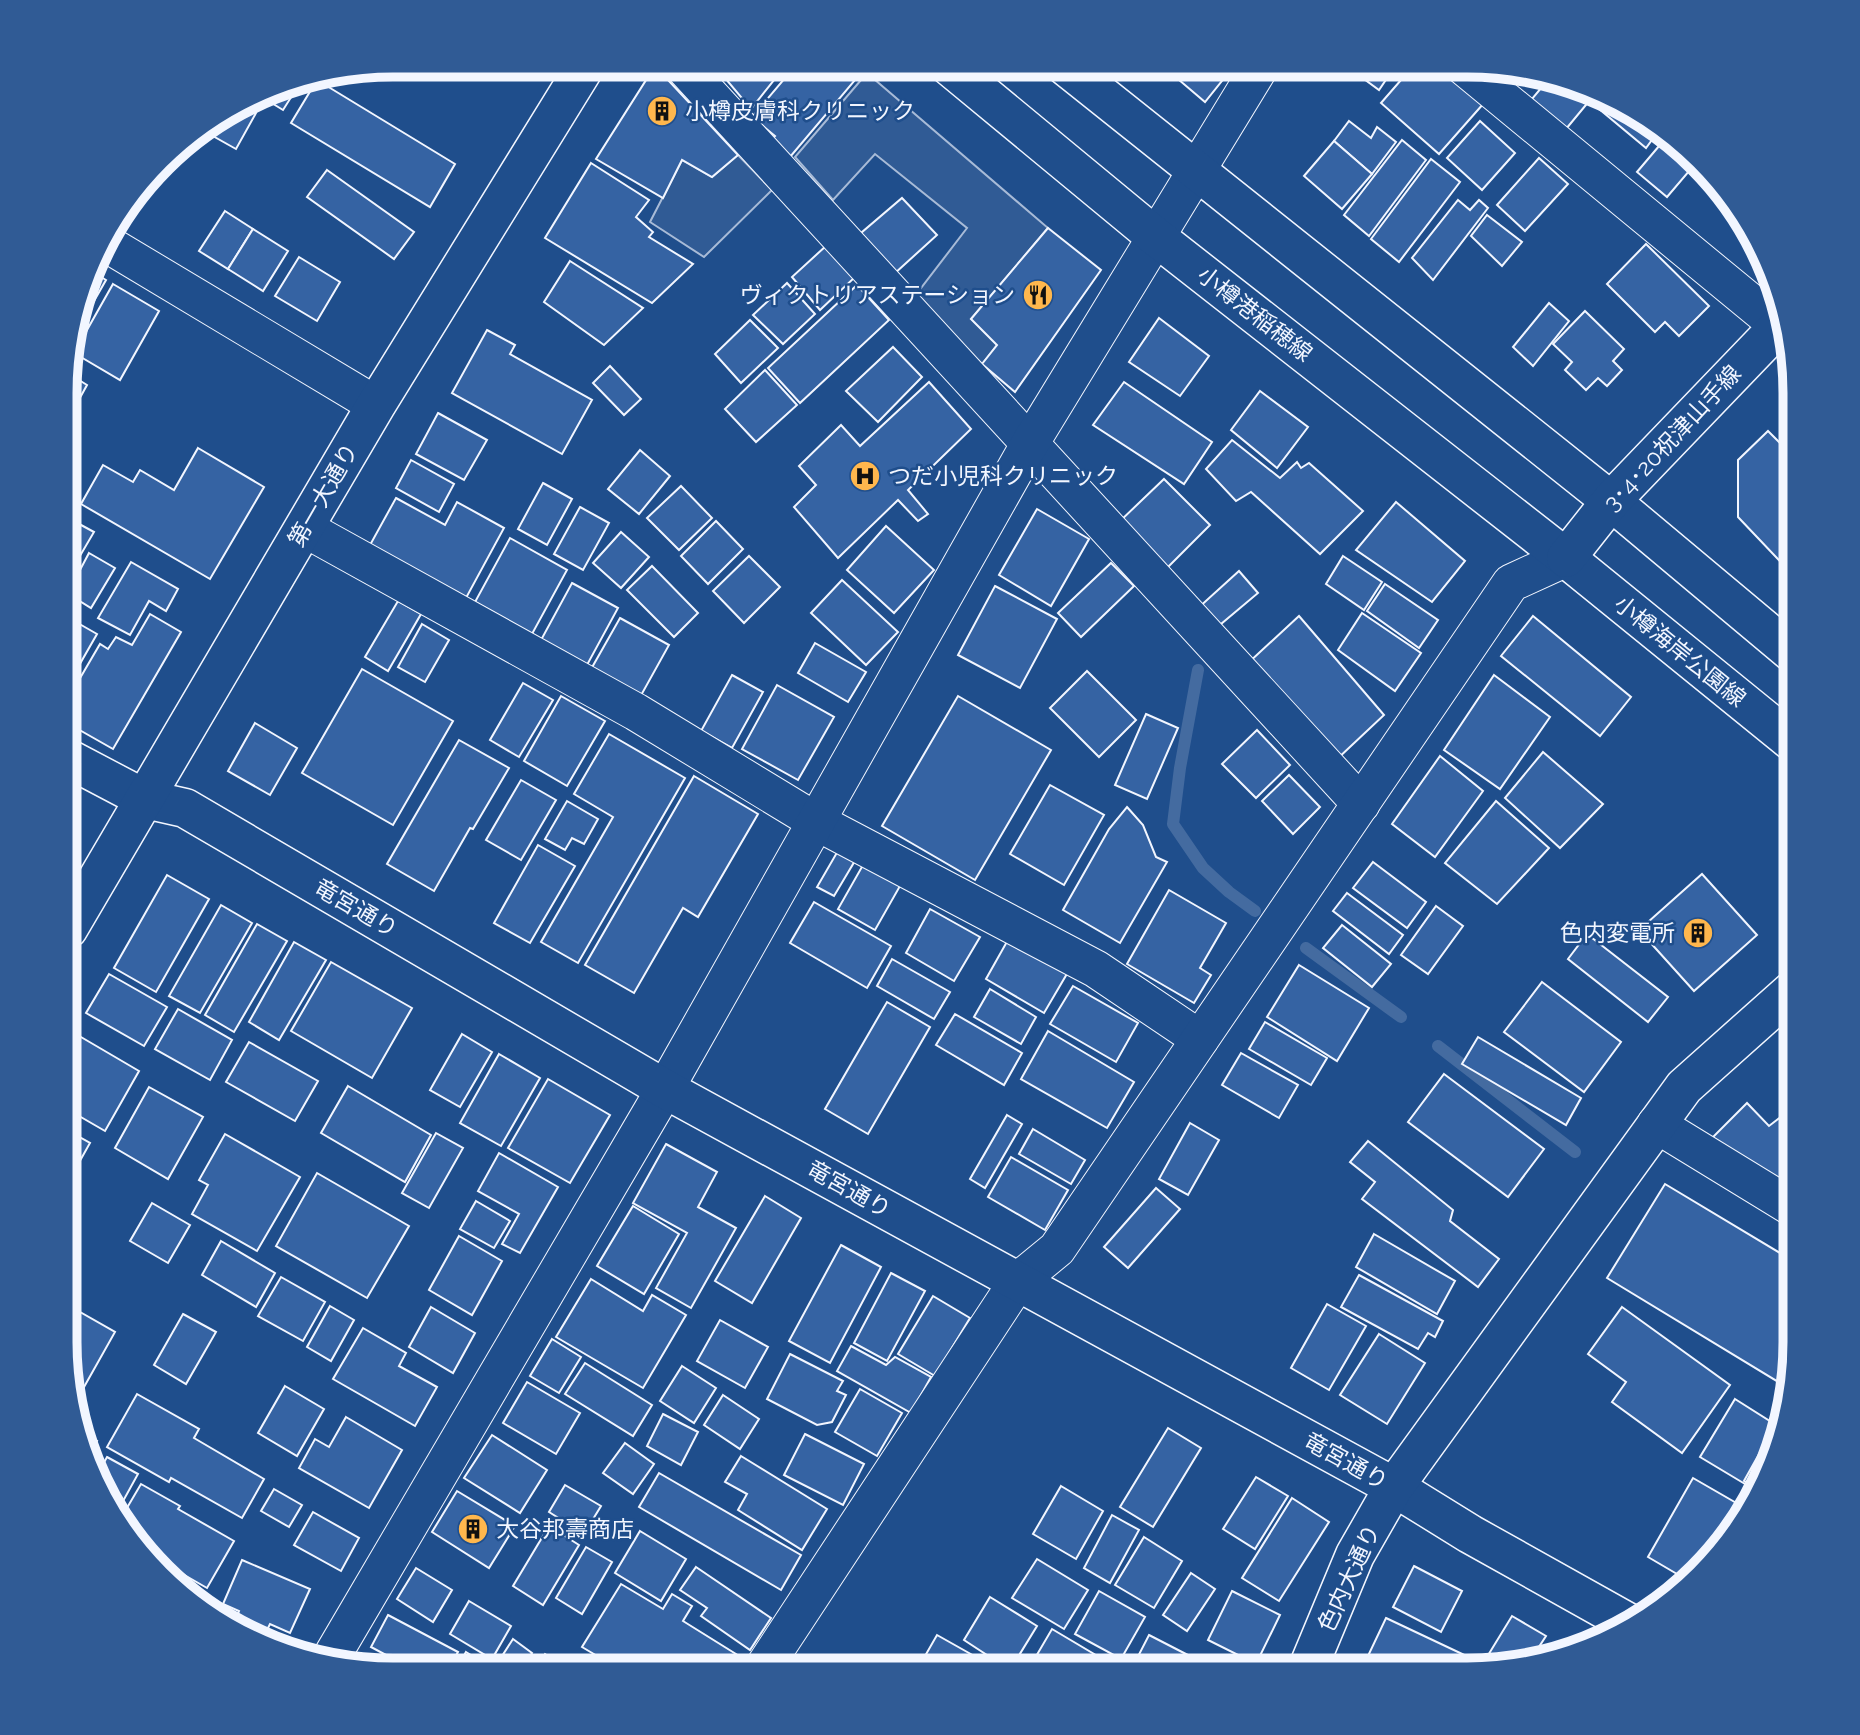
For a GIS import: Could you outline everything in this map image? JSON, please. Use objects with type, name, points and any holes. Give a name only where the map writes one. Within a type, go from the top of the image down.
[{"type":"street","name":"第一大通り","points":[[77,914],[376,405],[579,77]]},
{"type":"street","points":[[693,77],[1361,804]]},
{"type":"street","name":"小樽港稲穂線","points":[[963,77],[1156,237],[1566,558]]},
{"type":"street","points":[[1079,77],[1611,501],[1783,645]]},
{"type":"street","points":[[334,1652],[665,1088],[1029,445],[1254,77]]},
{"type":"street","points":[[1477,78],[1774,318]]},
{"type":"street","points":[[113,247],[376,405]]},
{"type":"street","name":"3･4･20祝津山手線","points":[[1566,558],[1611,501],[1776,329]]},
{"type":"street","points":[[304,528],[636,712],[817,822],[1096,969],[1200,1039]]},
{"type":"street","points":[[770,1658],[1018,1281],[1057,1249],[1511,583],[1566,558]]},
{"type":"street","name":"小樽海岸公園線","points":[[1566,558],[1783,734]]},
{"type":"street","name":"竜宮通り","points":[[77,763],[145,799],[185,808],[665,1088],[1394,1487],[1470,1534],[1621,1618]]},
{"type":"street","name":"色内大通り","points":[[1312,1658],[1355,1555],[1394,1487],[1684,1087],[1783,999]]},
{"type":"street","points":[[1656,1124],[1783,1202]]},
{"type":"shaded area","points":[[864,77],[872,77],[1048,228],[971,319],[997,345],[982,364],[915,296],[967,228],[875,154],[833,200],[795,157]]},
{"type":"shaded area","points":[[738,155],[772,190],[704,257],[650,222],[682,160],[712,177]]},
{"type":"building","name":"小樽皮膚科クリニック","points":[[648,77],[665,77],[738,155],[712,177],[682,160],[663,198],[596,159]]},
{"type":"building","points":[[724,77],[776,77],[751,109]]},
{"type":"building","points":[[786,77],[858,77],[790,157],[771,140],[775,136],[752,117]]},
{"type":"building","points":[[1176,77],[1225,77],[1205,102]]},
{"type":"building","points":[[1361,77],[1388,77],[1379,90]]},
{"type":"building","points":[[1404,77],[1455,77],[1484,103],[1439,154],[1381,103]]},
{"type":"building","points":[[325,85],[455,164],[430,207],[291,123],[312,88]]},
{"type":"building","points":[[1542,86],[1589,101],[1566,129],[1531,100]]},
{"type":"building","points":[[293,94],[283,110],[270,102]]},
{"type":"building","points":[[1598,108],[1625,119],[1653,138],[1646,148]]},
{"type":"building","points":[[252,111],[256,113],[236,149],[211,135]]},
{"type":"building","points":[[1349,121],[1371,138],[1377,127],[1396,142],[1372,174],[1334,141]]},
{"type":"building","points":[[1480,121],[1515,153],[1482,190],[1447,158]]},
{"type":"building","points":[[1402,140],[1426,160],[1369,236],[1344,215]]},
{"type":"building","points":[[1334,141],[1372,174],[1342,209],[1304,176]]},
{"type":"building","points":[[1661,144],[1690,170],[1667,197],[1637,172]]},
{"type":"building","points":[[1539,158],[1568,184],[1525,231],[1497,205]]},
{"type":"building","points":[[1431,159],[1460,182],[1399,262],[1371,239]]},
{"type":"building","points":[[591,163],[649,200],[636,217],[653,232],[649,237],[693,264],[652,303],[545,238]]},
{"type":"building","points":[[327,170],[414,232],[394,259],[307,197]]},
{"type":"building","points":[[902,198],[937,235],[894,274],[861,233]]},
{"type":"building","points":[[1458,200],[1470,210],[1479,200],[1488,208],[1433,280],[1412,258]]},
{"type":"building","points":[[225,211],[253,229],[228,269],[199,251]]},
{"type":"building","points":[[1487,215],[1522,242],[1502,266],[1471,236]]},
{"type":"building","name":"ヴィクトリアステーション","points":[[1048,228],[1101,270],[1015,392],[982,364],[997,345],[971,319]]},
{"type":"building","points":[[253,229],[288,251],[263,291],[228,269]]},
{"type":"building","points":[[1646,244],[1709,306],[1679,336],[1665,322],[1655,332],[1607,284]]},
{"type":"building","points":[[827,245],[854,278],[820,310],[792,277]]},
{"type":"building","points":[[299,257],[340,282],[317,321],[275,296]]},
{"type":"building","points":[[570,261],[643,308],[604,345],[544,302]]},
{"type":"building","points":[[100,276],[106,280],[88,312]]},
{"type":"building","points":[[787,283],[815,314],[783,344],[753,315]]},
{"type":"building","points":[[113,284],[159,311],[120,380],[80,356],[82,339]]},
{"type":"building","points":[[857,285],[889,320],[800,403],[768,368]]},
{"type":"building","points":[[1549,303],[1569,321],[1533,366],[1513,347]]},
{"type":"building","points":[[1585,311],[1624,349],[1613,361],[1622,370],[1607,386],[1598,378],[1586,390],[1565,370],[1572,362],[1553,344]]},
{"type":"building","points":[[1159,318],[1209,356],[1180,396],[1129,362]]},
{"type":"building","points":[[750,320],[778,348],[741,383],[715,354]]},
{"type":"building","points":[[487,330],[515,345],[510,354],[592,400],[562,454],[452,393]]},
{"type":"building","points":[[893,347],[922,377],[878,422],[846,391]]},
{"type":"building","points":[[610,366],[641,399],[624,415],[593,383]]},
{"type":"building","points":[[765,370],[797,405],[756,442],[725,409]]},
{"type":"building","points":[[78,379],[87,385],[77,403]]},
{"type":"building","name":"つだ小児科クリニック","points":[[929,382],[971,429],[908,490],[928,514],[918,521],[898,500],[838,558],[794,507],[816,485],[799,466],[841,425],[860,446]]},
{"type":"building","points":[[1124,382],[1212,442],[1184,484],[1093,425]]},
{"type":"building","points":[[1260,391],[1308,427],[1277,468],[1231,430]]},
{"type":"building","points":[[438,413],[487,440],[464,480],[416,454]]},
{"type":"building","points":[[1768,431],[1783,446],[1783,564],[1738,517],[1738,460]]},
{"type":"building","points":[[1232,440],[1280,478],[1297,462],[1301,468],[1309,463],[1363,511],[1320,554],[1251,492],[1236,501],[1206,469]]},
{"type":"building","points":[[198,448],[264,487],[210,579],[81,504],[103,465],[133,482],[140,470],[174,490]]},
{"type":"building","points":[[640,450],[670,476],[639,514],[608,489]]},
{"type":"building","points":[[411,460],[454,484],[439,512],[396,488]]},
{"type":"building","points":[[1164,479],[1210,525],[1163,572],[1118,523]]},
{"type":"building","points":[[543,483],[572,499],[547,545],[518,529]]},
{"type":"building","points":[[681,486],[712,518],[679,550],[647,518]]},
{"type":"building","points":[[396,498],[445,525],[457,502],[504,528],[466,598],[370,545]]},
{"type":"building","points":[[1396,502],[1465,561],[1432,602],[1356,550]]},
{"type":"building","points":[[580,507],[609,523],[583,570],[554,554]]},
{"type":"building","points":[[1037,509],[1089,539],[1051,606],[999,575]]},
{"type":"building","points":[[716,521],[743,549],[708,584],[681,556]]},
{"type":"building","points":[[77,523],[94,532],[77,561]]},
{"type":"building","points":[[886,526],[934,570],[894,613],[847,570]]},
{"type":"building","points":[[621,532],[649,557],[621,588],[593,563]]},
{"type":"building","points":[[510,538],[567,570],[532,634],[475,602]]},
{"type":"building","points":[[89,553],[115,568],[91,608],[77,599],[77,568],[80,570]]},
{"type":"building","points":[[749,556],[780,587],[744,623],[713,591]]},
{"type":"building","points":[[1343,556],[1382,582],[1364,610],[1326,584]]},
{"type":"building","points":[[131,562],[178,589],[166,611],[149,601],[130,635],[98,618]]},
{"type":"building","points":[[1111,563],[1134,586],[1081,637],[1058,613]]},
{"type":"building","points":[[652,566],[698,613],[674,637],[627,590]]},
{"type":"building","points":[[1239,571],[1258,593],[1215,629],[1197,609]]},
{"type":"building","points":[[842,580],[898,632],[866,665],[811,613]]},
{"type":"building","points":[[572,583],[618,608],[587,665],[541,640]]},
{"type":"building","points":[[1385,584],[1438,620],[1419,648],[1367,611]]},
{"type":"building","points":[[995,586],[1057,619],[1020,688],[958,655]]},
{"type":"building","points":[[398,601],[421,614],[388,671],[365,657]]},
{"type":"building","points":[[1362,613],[1421,653],[1395,691],[1338,650]]},
{"type":"building","points":[[150,614],[181,632],[113,749],[77,729],[77,683],[100,644],[108,649],[116,637],[132,645]]},
{"type":"building","points":[[1299,616],[1384,715],[1335,761],[1247,664]]},
{"type":"building","points":[[1533,616],[1631,697],[1600,736],[1501,656]]},
{"type":"building","points":[[620,618],[669,645],[639,699],[590,671]]},
{"type":"building","points":[[77,623],[97,634],[77,669]]},
{"type":"building","points":[[422,624],[449,640],[425,682],[398,667]]},
{"type":"building","points":[[815,643],[866,672],[848,702],[798,673]]},
{"type":"building","points":[[362,669],[453,721],[393,825],[302,773]]},
{"type":"building","points":[[1087,671],[1136,720],[1099,757],[1050,708]]},
{"type":"building","points":[[732,675],[763,692],[732,748],[701,731]]},
{"type":"building","points":[[1494,675],[1550,717],[1500,789],[1444,750]]},
{"type":"building","points":[[523,683],[553,700],[519,757],[490,740]]},
{"type":"building","points":[[777,685],[834,717],[798,780],[742,749]]},
{"type":"building","points":[[561,696],[605,721],[567,786],[524,761]]},
{"type":"building","points":[[958,696],[1051,750],[975,880],[882,826]]},
{"type":"building","points":[[1146,714],[1178,728],[1147,799],[1115,785]]},
{"type":"building","points":[[255,723],[297,748],[270,795],[228,771]]},
{"type":"building","points":[[1257,730],[1290,765],[1256,798],[1222,764]]},
{"type":"building","points":[[609,734],[685,778],[578,963],[541,942],[613,817],[574,794]]},
{"type":"building","points":[[459,740],[509,768],[434,891],[387,864]]},
{"type":"building","points":[[1543,752],[1603,804],[1560,848],[1505,798]]},
{"type":"building","points":[[1440,756],[1483,791],[1435,857],[1392,824]]},
{"type":"building","points":[[1289,775],[1320,807],[1293,834],[1262,801]]},
{"type":"building","points":[[694,776],[758,814],[698,917],[683,908],[634,993],[585,965]]},
{"type":"building","points":[[521,780],[556,800],[521,860],[486,840]]},
{"type":"building","points":[[1050,785],[1104,815],[1064,885],[1010,854]]},
{"type":"building","points":[[567,801],[598,819],[584,844],[572,838],[565,850],[545,839]]},
{"type":"building","points":[[1496,801],[1549,848],[1497,904],[1445,863]]},
{"type":"building","points":[[1127,807],[1143,825],[1156,857],[1167,862],[1120,943],[1063,910],[1109,829]]},
{"type":"building","points":[[538,845],[575,866],[530,943],[494,923]]},
{"type":"building","points":[[839,849],[856,859],[834,896],[817,887]]},
{"type":"building","points":[[1373,862],[1426,902],[1407,928],[1353,888]]},
{"type":"building","points":[[863,865],[900,886],[875,930],[838,909]]},
{"type":"building","name":"色内変電所","points":[[1702,874],[1757,935],[1694,991],[1639,930]]},
{"type":"building","points":[[167,875],[209,899],[156,992],[114,968]]},
{"type":"building","points":[[1169,890],[1226,923],[1200,968],[1211,975],[1194,1003],[1127,964]]},
{"type":"building","points":[[1347,893],[1403,935],[1389,954],[1333,911]]},
{"type":"building","points":[[814,902],[891,946],[867,988],[790,943]]},
{"type":"building","points":[[221,905],[252,923],[200,1013],[169,996]]},
{"type":"building","points":[[1436,906],[1463,926],[1428,974],[1401,955]]},
{"type":"building","points":[[930,909],[980,937],[954,981],[906,953]]},
{"type":"building","points":[[257,924],[287,941],[234,1032],[205,1015]]},
{"type":"building","points":[[1342,925],[1391,964],[1372,987],[1323,948]]},
{"type":"building","points":[[1587,934],[1668,997],[1648,1022],[1568,959]]},
{"type":"building","points":[[1009,938],[1068,972],[1044,1013],[986,979]]},
{"type":"building","points":[[294,942],[326,960],[279,1040],[249,1022]]},
{"type":"building","points":[[892,959],[950,992],[934,1019],[877,986]]},
{"type":"building","points":[[331,962],[412,1008],[372,1078],[291,1031]]},
{"type":"building","points":[[1299,965],[1369,1008],[1337,1061],[1267,1017]]},
{"type":"building","points":[[109,974],[167,1007],[144,1046],[86,1013]]},
{"type":"building","points":[[1542,982],[1621,1042],[1584,1092],[1504,1032]]},
{"type":"building","points":[[1073,986],[1138,1023],[1116,1062],[1050,1024]]},
{"type":"building","points":[[990,989],[1036,1017],[1021,1044],[974,1017]]},
{"type":"building","points":[[887,1002],[930,1027],[868,1134],[825,1109]]},
{"type":"building","points":[[178,1009],[232,1040],[210,1080],[155,1049]]},
{"type":"building","points":[[955,1014],[1022,1053],[1004,1085],[936,1045]]},
{"type":"building","points":[[1265,1022],[1327,1058],[1311,1085],[1249,1049]]},
{"type":"building","points":[[1048,1031],[1134,1082],[1107,1128],[1021,1079]]},
{"type":"building","points":[[462,1034],[492,1052],[460,1107],[430,1090]]},
{"type":"building","points":[[77,1035],[139,1071],[105,1131],[77,1115]]},
{"type":"building","points":[[1478,1037],[1581,1098],[1566,1125],[1462,1064]]},
{"type":"building","points":[[249,1042],[318,1081],[295,1121],[226,1082]]},
{"type":"building","points":[[1241,1053],[1298,1085],[1279,1118],[1222,1085]]},
{"type":"building","points":[[499,1054],[540,1078],[501,1146],[460,1123]]},
{"type":"building","points":[[1444,1074],[1544,1149],[1508,1197],[1408,1122]]},
{"type":"building","points":[[548,1079],[610,1115],[570,1183],[508,1148]]},
{"type":"building","points":[[348,1086],[431,1135],[405,1182],[321,1133]]},
{"type":"building","points":[[149,1087],[203,1117],[168,1179],[115,1148]]},
{"type":"building","points":[[1747,1103],[1769,1126],[1782,1116],[1783,1181],[1712,1138]]},
{"type":"building","points":[[1007,1115],[1022,1124],[985,1188],[970,1179]]},
{"type":"building","points":[[1190,1123],[1219,1140],[1188,1195],[1159,1179]]},
{"type":"building","points":[[1033,1129],[1085,1160],[1071,1184],[1019,1154]]},
{"type":"building","points":[[436,1133],[463,1148],[429,1208],[402,1193]]},
{"type":"building","points":[[225,1134],[300,1177],[257,1251],[192,1214],[208,1185],[199,1180]]},
{"type":"building","points":[[77,1136],[90,1143],[77,1166]]},
{"type":"building","points":[[1368,1141],[1453,1210],[1450,1221],[1499,1259],[1478,1287],[1362,1199],[1375,1182],[1350,1162]]},
{"type":"building","points":[[666,1144],[717,1172],[698,1207],[736,1228],[691,1308],[656,1288],[687,1233],[633,1203]]},
{"type":"building","points":[[499,1153],[558,1187],[520,1253],[502,1244],[519,1214],[478,1191]]},
{"type":"building","points":[[1011,1157],[1068,1190],[1045,1230],[988,1197]]},
{"type":"building","points":[[317,1173],[409,1226],[367,1298],[276,1246]]},
{"type":"building","points":[[1665,1184],[1783,1255],[1780,1383],[1607,1278]]},
{"type":"building","points":[[1156,1188],[1180,1209],[1128,1268],[1104,1247]]},
{"type":"building","points":[[765,1196],[801,1218],[752,1303],[715,1281]]},
{"type":"building","points":[[476,1201],[510,1221],[494,1248],[460,1229]]},
{"type":"building","points":[[152,1203],[190,1225],[168,1263],[130,1241]]},
{"type":"building","points":[[633,1206],[679,1234],[644,1294],[597,1266]]},
{"type":"building","points":[[1374,1234],[1455,1281],[1437,1314],[1356,1267]]},
{"type":"building","points":[[459,1236],[502,1261],[472,1315],[429,1290]]},
{"type":"building","points":[[221,1241],[275,1273],[256,1307],[202,1275]]},
{"type":"building","points":[[841,1245],[881,1267],[830,1363],[789,1341]]},
{"type":"building","points":[[891,1273],[925,1291],[887,1361],[854,1343]]},
{"type":"building","points":[[1359,1275],[1443,1321],[1435,1337],[1428,1333],[1418,1349],[1341,1307]]},
{"type":"building","points":[[281,1277],[325,1302],[303,1341],[258,1316]]},
{"type":"building","points":[[591,1279],[643,1311],[652,1295],[686,1315],[643,1388],[556,1337]]},
{"type":"building","points":[[933,1296],[970,1318],[935,1376],[898,1354]]},
{"type":"building","points":[[1327,1304],[1366,1326],[1329,1390],[1291,1368]]},
{"type":"building","points":[[330,1306],[354,1320],[331,1361],[307,1347]]},
{"type":"building","points":[[431,1307],[475,1333],[453,1373],[409,1347]]},
{"type":"building","points":[[1622,1307],[1730,1385],[1682,1453],[1612,1402],[1626,1382],[1588,1354]]},
{"type":"building","points":[[77,1310],[115,1332],[81,1392]]},
{"type":"building","points":[[183,1314],[216,1332],[186,1384],[154,1365]]},
{"type":"building","points":[[720,1320],[768,1347],[745,1388],[697,1361]]},
{"type":"building","points":[[363,1328],[406,1353],[399,1366],[437,1387],[415,1426],[333,1379]]},
{"type":"building","points":[[1379,1334],[1425,1363],[1387,1424],[1340,1395]]},
{"type":"building","points":[[552,1339],[581,1357],[559,1393],[530,1376]]},
{"type":"building","points":[[851,1346],[886,1365],[895,1357],[931,1377],[911,1413],[837,1371]]},
{"type":"building","points":[[790,1354],[843,1381],[837,1391],[846,1395],[832,1422],[817,1425],[767,1399]]},
{"type":"building","points":[[585,1363],[652,1405],[633,1436],[565,1394]]},
{"type":"building","points":[[682,1366],[716,1388],[694,1423],[660,1401]]},
{"type":"building","points":[[527,1382],[580,1413],[556,1454],[503,1423]]},
{"type":"building","points":[[285,1386],[324,1409],[297,1456],[258,1433]]},
{"type":"building","points":[[860,1389],[902,1413],[877,1456],[835,1432]]},
{"type":"building","points":[[137,1394],[199,1429],[194,1438],[264,1479],[242,1518],[171,1478],[169,1482],[107,1447]]},
{"type":"building","points":[[723,1395],[759,1419],[740,1449],[704,1425]]},
{"type":"building","points":[[1735,1399],[1772,1423],[1761,1457],[1745,1484],[1700,1457]]},
{"type":"building","points":[[663,1414],[698,1432],[681,1465],[647,1446]]},
{"type":"building","points":[[346,1417],[402,1450],[369,1508],[299,1468],[315,1439],[329,1447]]},
{"type":"building","points":[[1168,1428],[1201,1448],[1153,1527],[1120,1507]]},
{"type":"building","points":[[805,1434],[864,1464],[843,1505],[784,1475]]},
{"type":"building","points":[[492,1435],[547,1470],[520,1513],[464,1478]]},
{"type":"building","points":[[1767,1440],[1749,1484],[1744,1481]]},
{"type":"building","points":[[625,1443],[654,1464],[633,1494],[603,1473]]},
{"type":"building","points":[[741,1456],[827,1509],[802,1550],[738,1510],[747,1494],[725,1482]]},
{"type":"building","points":[[107,1457],[138,1474],[121,1504],[119,1500],[102,1466]]},
{"type":"building","points":[[659,1473],[801,1555],[781,1590],[639,1507]]},
{"type":"building","points":[[1256,1477],[1288,1496],[1255,1549],[1223,1529]]},
{"type":"building","points":[[1693,1478],[1738,1504],[1705,1550],[1680,1575],[1648,1557]]},
{"type":"building","points":[[141,1484],[234,1541],[207,1588],[174,1569],[155,1550],[126,1510]]},
{"type":"building","points":[[565,1485],[601,1506],[584,1534],[549,1512]]},
{"type":"building","points":[[1061,1486],[1103,1511],[1076,1559],[1033,1534]]},
{"type":"building","points":[[274,1489],[302,1505],[289,1527],[261,1511]]},
{"type":"building","name":"大谷邦壽商店","points":[[457,1491],[515,1526],[489,1568],[432,1532]]},
{"type":"building","points":[[1292,1498],[1329,1522],[1279,1601],[1242,1578]]},
{"type":"building","points":[[313,1512],[359,1538],[341,1571],[294,1545]]},
{"type":"building","points":[[1112,1515],[1139,1530],[1110,1583],[1084,1568]]},
{"type":"building","points":[[549,1526],[579,1545],[543,1605],[513,1586]]},
{"type":"building","points":[[640,1531],[686,1559],[661,1601],[615,1573]]},
{"type":"building","points":[[1144,1537],[1182,1561],[1154,1608],[1115,1585]]},
{"type":"building","points":[[586,1547],[612,1562],[582,1614],[556,1598]]},
{"type":"building","points":[[1037,1559],[1088,1590],[1064,1629],[1012,1598]]},
{"type":"building","points":[[242,1560],[310,1589],[290,1633],[270,1624],[266,1631],[237,1617],[239,1611],[223,1604]]},
{"type":"building","points":[[1414,1566],[1462,1591],[1441,1632],[1393,1607]]},
{"type":"building","points":[[696,1567],[771,1618],[750,1650],[701,1616],[707,1608],[680,1590]]},
{"type":"building","points":[[416,1568],[452,1590],[433,1622],[397,1599]]},
{"type":"building","points":[[1191,1573],[1215,1589],[1187,1631],[1163,1615]]},
{"type":"building","points":[[621,1584],[663,1609],[672,1594],[692,1606],[683,1621],[742,1658],[601,1658],[582,1647]]},
{"type":"building","points":[[1099,1591],[1145,1617],[1122,1658],[1075,1634]]},
{"type":"building","points":[[1232,1591],[1280,1615],[1259,1658],[1244,1658],[1208,1640]]},
{"type":"building","points":[[990,1597],[1037,1626],[1017,1658],[992,1658],[964,1640]]},
{"type":"building","points":[[469,1601],[511,1626],[493,1658],[450,1634]]},
{"type":"building","points":[[388,1615],[458,1652],[455,1658],[391,1658],[371,1647]]},
{"type":"building","points":[[1512,1616],[1546,1636],[1537,1650],[1487,1657]]},
{"type":"building","points":[[1386,1618],[1470,1658],[1467,1658],[1367,1658]]},
{"type":"building","points":[[1052,1629],[1101,1658],[1035,1658]]},
{"type":"building","points":[[937,1635],[978,1658],[924,1658]]},
{"type":"building","points":[[1149,1635],[1194,1658],[1137,1658]]},
{"type":"building","points":[[513,1639],[532,1653],[529,1658],[501,1658]]},
{"type":"building","points":[[466,1652],[476,1658],[463,1658]]},
{"type":"waterway","points":[[1198,670],[1173,824],[1203,868],[1255,911]]},
{"type":"waterway","points":[[1306,948],[1401,1017]]},
{"type":"waterway","points":[[1438,1046],[1575,1152]]},
{"type":"place","name":"小樽皮膚科クリニック","points":[[662,111]]},
{"type":"place","name":"ヴィクトリアステーション","points":[[1038,295]]},
{"type":"place","name":"つだ小児科クリニック","points":[[865,476]]},
{"type":"place","name":"色内変電所","points":[[1698,933]]},
{"type":"place","name":"大谷邦壽商店","points":[[473,1529]]}]
